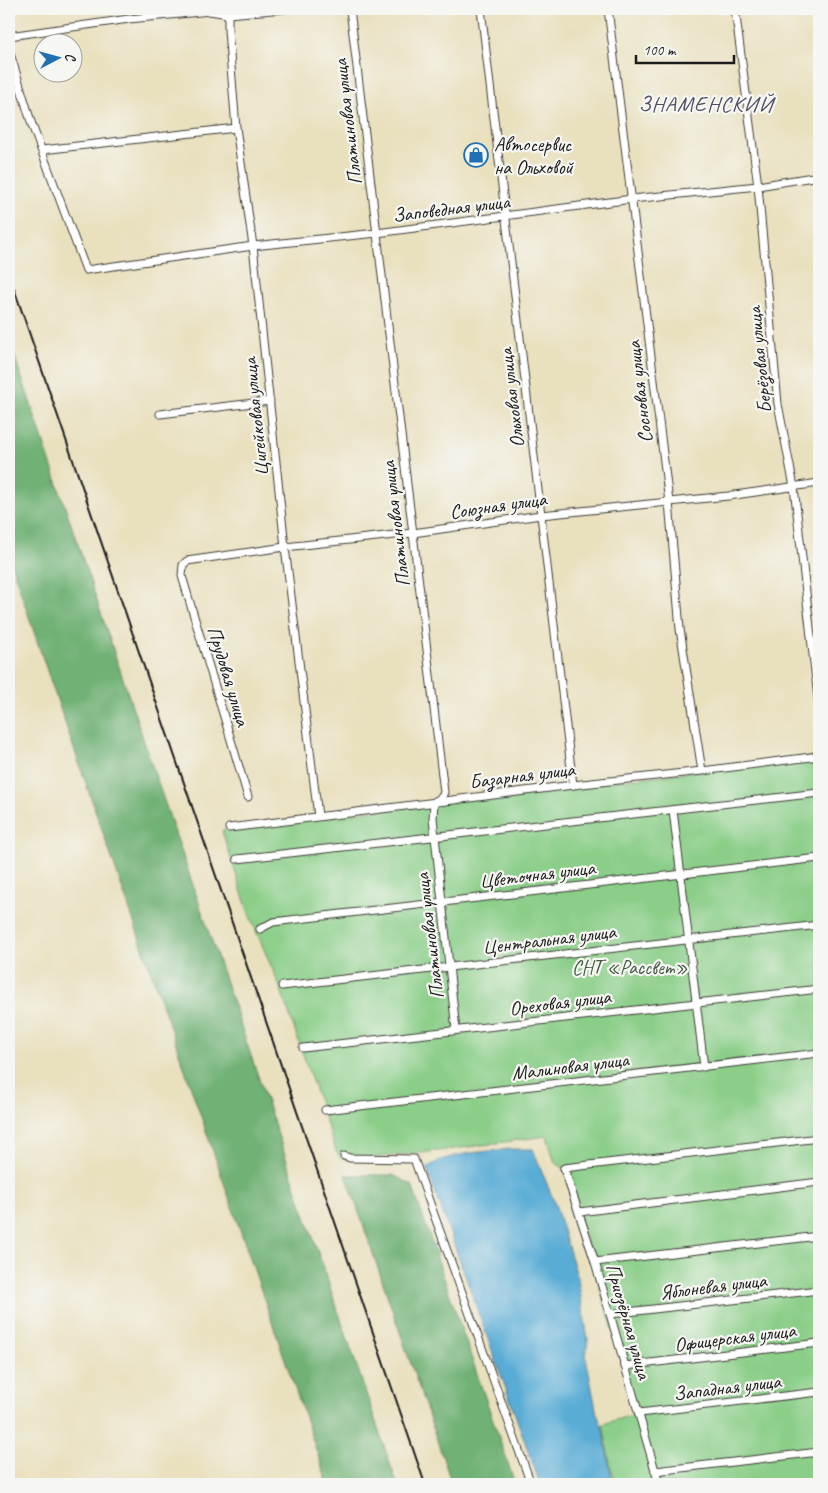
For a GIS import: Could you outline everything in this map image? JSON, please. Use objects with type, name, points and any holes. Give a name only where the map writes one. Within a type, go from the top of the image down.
[{"type":"street","points":[[9,36],[210,11],[228,14],[283,9]]},
{"type":"street","name":"Платиновая улица","points":[[350,9],[444,792],[442,797],[434,802],[434,837],[456,1030]]},
{"type":"street","name":"Ольховая улица","points":[[480,9],[573,784]]},
{"type":"street","name":"Сосновая улица","points":[[608,9],[669,502],[680,629],[702,771]]},
{"type":"street","name":"Берёзовая улица","points":[[735,9],[758,186],[778,404],[794,487],[819,707]]},
{"type":"street","name":"Цигейковая улица","points":[[228,14],[236,128],[254,246],[285,547],[318,816]]},
{"type":"street","points":[[9,50],[42,150],[236,128]]},
{"type":"street","name":"Заповедная улица","points":[[42,150],[86,270],[254,246],[506,217],[632,199],[758,186],[819,176]]},
{"type":"street","points":[[160,414],[270,401]]},
{"type":"street","name":"Союзная улица","points":[[182,565],[187,560],[285,547],[413,533],[541,515],[739,495],[819,483]]},
{"type":"street","name":"Прудовая улица","points":[[182,565],[182,576],[248,797]]},
{"type":"street","name":"Базарная улица","points":[[229,828],[573,784],[702,771],[819,756]]},
{"type":"street","points":[[237,859],[819,793]]},
{"type":"street","points":[[673,810],[704,1067]]},
{"type":"street","name":"Цветочная улица","points":[[260,929],[273,922],[819,858]]},
{"type":"street","name":"Центральная улица","points":[[282,986],[819,925]]},
{"type":"street","name":"Ореховая улица","points":[[304,1048],[819,989]]},
{"type":"street","name":"Малиновая улица","points":[[325,1110],[819,1053]]},
{"type":"street","name":"Приозёрная улица","points":[[659,1484],[595,1262],[564,1168],[819,1138]]},
{"type":"street","points":[[344,1156],[350,1158],[414,1159],[531,1484]]},
{"type":"street","points":[[579,1212],[819,1182]]},
{"type":"street","points":[[595,1262],[819,1236]]},
{"type":"street","name":"Яблоневая улица","points":[[610,1314],[819,1290]]},
{"type":"street","name":"Офицерская улица","points":[[625,1366],[819,1343]]},
{"type":"street","name":"Западная улица","points":[[639,1413],[819,1392]]},
{"type":"street","points":[[655,1472],[819,1452]]},
{"type":"green space","points":[[9,339],[397,1484],[328,1484],[44,662],[9,557]]},
{"type":"green space","name":"СНТ «Рассвет»","points":[[819,756],[819,1484],[616,1484],[611,1469],[603,1424],[638,1413],[564,1168],[555,1163],[547,1136],[447,1150],[347,1159],[340,1157],[336,1151],[280,987],[249,914],[222,831],[229,828]]},
{"type":"green space","points":[[346,1175],[393,1175],[412,1185],[515,1484],[452,1484]]},
{"type":"water","points":[[510,1149],[533,1149],[555,1204],[578,1279],[588,1339],[586,1358],[613,1484],[540,1484],[428,1172],[428,1167],[447,1158]]},
{"type":"railway","points":[[9,274],[425,1484]]},
{"type":"place","name":"Автосервис на Ольховой","points":[[476,155]]},
{"type":"district","name":"ЗНАМЕНСКИЙ","points":[[706,103]]}]
